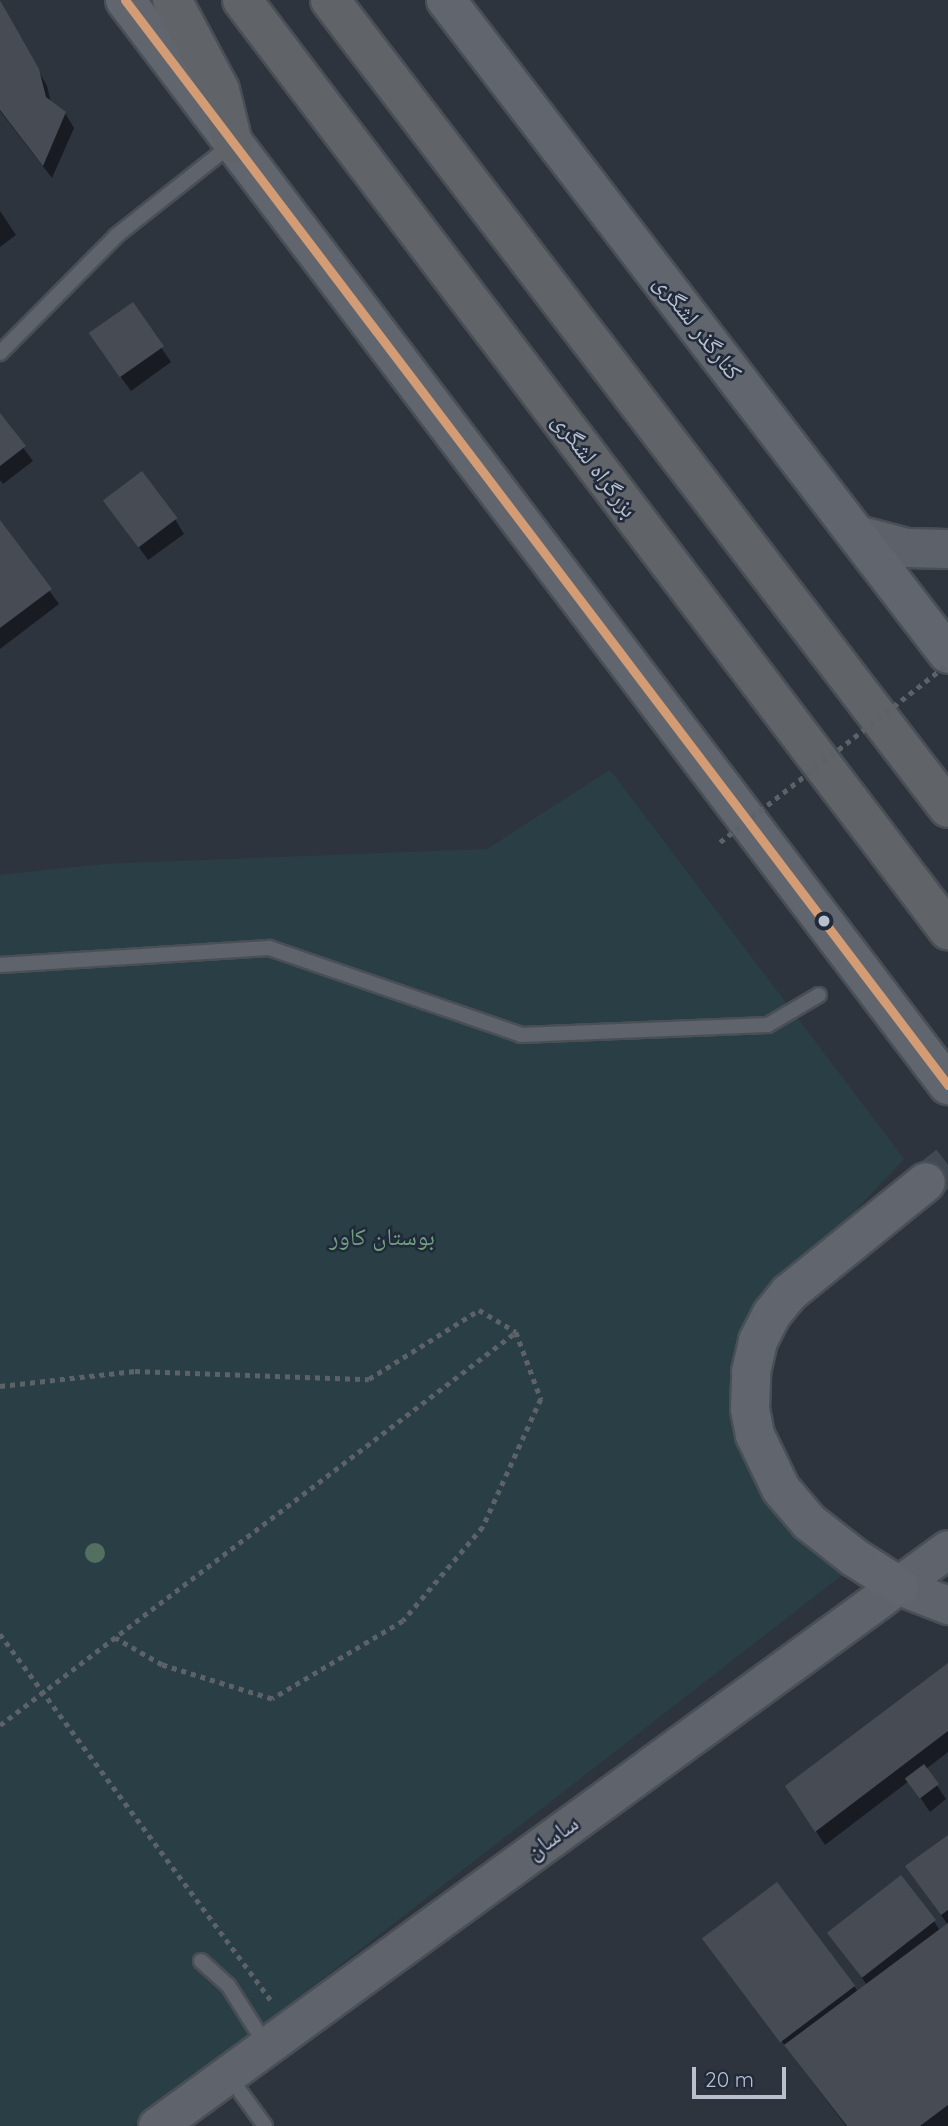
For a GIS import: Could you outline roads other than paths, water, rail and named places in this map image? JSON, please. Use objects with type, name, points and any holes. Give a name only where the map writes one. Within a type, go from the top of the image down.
[{"type":"highway","points":[[172,0],[220,90],[233,143]]},
{"type":"highway","name":"بزرگراه لشگری","points":[[242,0],[948,930]]},
{"type":"highway","points":[[330,0],[948,808]]},
{"type":"highway","points":[[360,0],[491,209]]},
{"type":"main road","points":[[125,0],[948,1085]]},
{"type":"main road","name":"کنارگذر لشگری","points":[[446,0],[948,654]]},
{"type":"main road","points":[[858,535],[907,548],[948,549]]},
{"type":"main road","points":[[899,1586],[855,1558],[809,1522],[781,1489],[755,1435],[750,1409],[751,1372],[758,1341],[772,1314],[789,1293],[926,1182]]},
{"type":"street","name":"ساسان","points":[[157,2126],[278,2035],[948,1549]]},
{"type":"street","points":[[899,1586],[948,1605]]},
{"type":"lane","points":[[0,353],[117,236],[233,143]]},
{"type":"lane","points":[[0,965],[269,948],[521,1035],[768,1025],[819,995]]},
{"type":"lane","points":[[201,1961],[278,2035]]},
{"type":"lane","points":[[227,2074],[265,2126]]},
{"type":"tunnel","points":[[926,1182],[948,1165]]},
{"type":"park label","name":"بوستان کاور","points":[[382,1237]]}]
